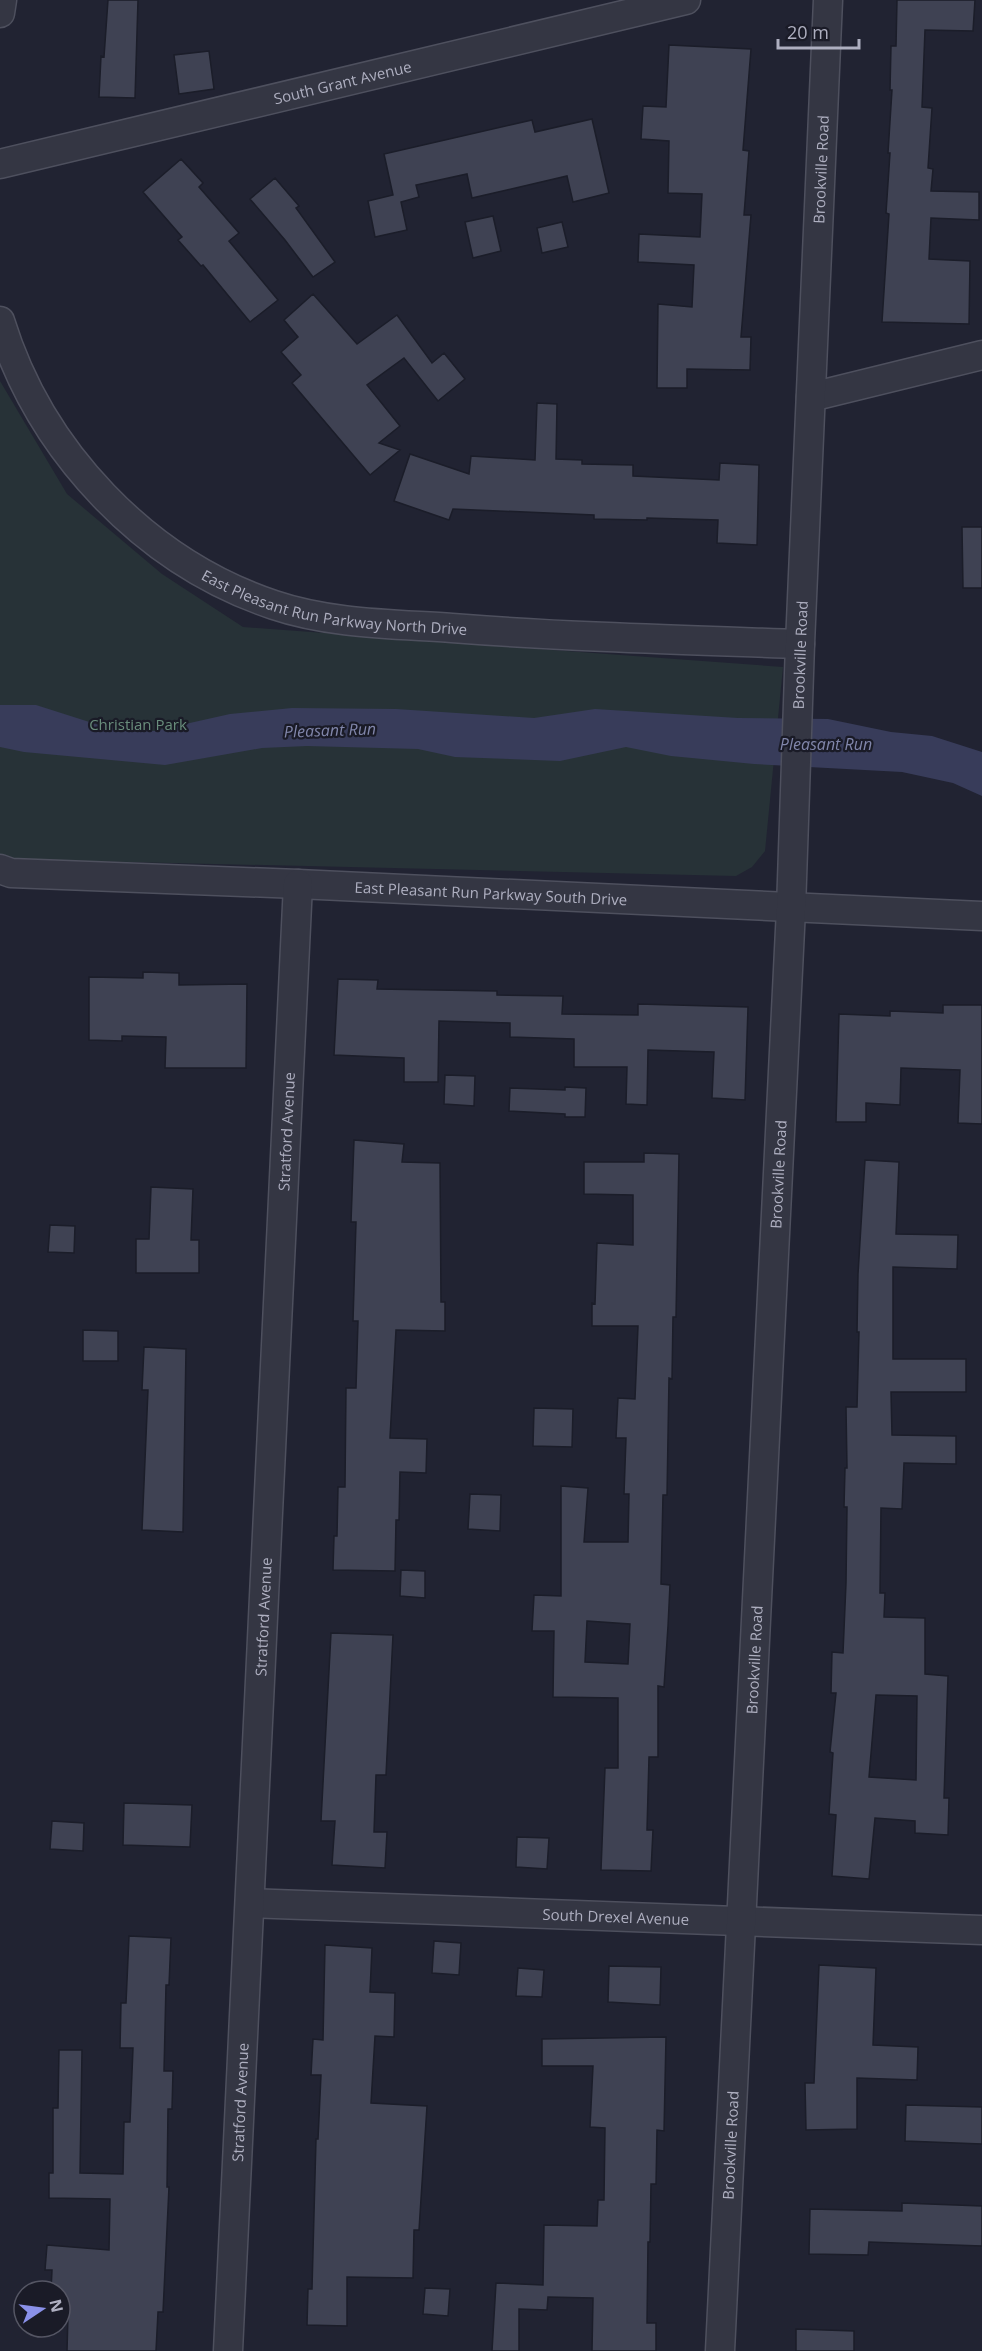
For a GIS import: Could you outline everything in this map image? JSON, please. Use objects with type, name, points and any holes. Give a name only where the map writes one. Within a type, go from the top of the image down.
[{"type":"street","points":[[0,13],[2,0]]},
{"type":"street","name":"South Grant Avenue","points":[[0,165],[686,0]]},
{"type":"street","name":"Brookville Road","points":[[720,2351],[794,822],[828,0]]},
{"type":"street","name":"East Pleasant Run Parkway North Drive","points":[[0,321],[33,400],[52,432],[98,491],[125,517],[184,562],[229,586],[264,601],[285,608],[331,617],[409,625],[549,635],[800,644]]},
{"type":"street","points":[[811,397],[982,355]]},
{"type":"street","name":"East Pleasant Run Parkway South Drive","points":[[4,871],[790,909],[982,916]]},
{"type":"street","name":"Stratford Avenue","points":[[228,2351],[298,884]]},
{"type":"street","name":"South Drexel Avenue","points":[[250,1903],[982,1930]]},
{"type":"green space","name":"Christian Park","points":[[0,381],[67,494],[162,574],[243,627],[783,667],[765,851],[752,867],[736,876],[0,859]]},
{"type":"water","name":"Pleasant Run","points":[[0,705],[36,705],[105,727],[154,731],[230,714],[292,708],[396,709],[534,718],[595,709],[738,718],[828,719],[891,732],[932,736],[982,752],[982,796],[953,783],[902,772],[754,764],[671,756],[626,747],[560,761],[455,757],[418,749],[307,746],[262,748],[165,765],[24,752],[0,747]]},
{"type":"building","points":[[108,0],[138,0],[135,98],[99,97]]},
{"type":"building","points":[[897,0],[975,0],[973,31],[925,30],[922,107],[932,108],[928,168],[933,169],[931,191],[979,192],[979,220],[931,218],[929,259],[970,261],[969,324],[882,322],[889,214],[886,213],[892,90],[890,90],[891,46],[896,46]]},
{"type":"building","points":[[669,45],[751,49],[743,150],[749,151],[744,215],[751,215],[741,337],[751,337],[750,370],[687,369],[687,388],[657,388],[658,304],[692,307],[694,265],[638,262],[639,234],[700,237],[702,194],[668,193],[669,141],[641,139],[643,106],[666,107]]},
{"type":"building","points":[[209,51],[214,89],[179,94],[174,55]]},
{"type":"building","points":[[592,119],[609,193],[573,202],[567,176],[472,198],[467,174],[416,185],[419,197],[401,202],[407,230],[375,237],[368,201],[393,195],[384,154],[532,120],[535,132]]},
{"type":"building","points":[[181,159],[203,183],[199,187],[239,233],[229,241],[278,300],[250,322],[203,265],[201,266],[178,240],[182,237],[143,192]]},
{"type":"building","points":[[275,178],[299,206],[296,208],[335,262],[313,277],[250,199]]},
{"type":"building","points":[[493,216],[501,251],[473,258],[465,222]]},
{"type":"building","points":[[562,222],[568,247],[542,253],[537,228]]},
{"type":"building","points":[[313,294],[357,344],[397,315],[432,363],[444,353],[465,379],[438,401],[404,358],[367,385],[400,426],[379,443],[400,450],[370,475],[292,383],[301,375],[281,352],[298,337],[284,320]]},
{"type":"building","points":[[537,403],[557,404],[556,459],[582,460],[582,464],[633,465],[633,476],[719,480],[720,463],[759,465],[757,545],[717,543],[718,520],[594,519],[594,515],[453,509],[449,520],[394,501],[410,454],[469,474],[471,456],[535,460]]},
{"type":"building","points":[[962,527],[982,527],[982,588],[963,588]]},
{"type":"building","points":[[143,972],[179,973],[179,985],[247,984],[246,1068],[165,1068],[166,1037],[122,1036],[122,1041],[89,1040],[89,977],[143,978]]},
{"type":"building","points":[[338,979],[378,980],[377,989],[497,991],[497,995],[563,996],[562,1014],[638,1015],[638,1004],[748,1007],[745,1100],[712,1098],[714,1052],[648,1050],[647,1105],[626,1104],[627,1067],[574,1067],[574,1039],[510,1037],[510,1023],[439,1021],[438,1082],[404,1082],[404,1058],[334,1055]]},
{"type":"building","points":[[943,1005],[982,1005],[982,1124],[958,1123],[960,1070],[901,1068],[900,1105],[866,1103],[866,1122],[836,1122],[839,1014],[890,1016],[890,1011],[943,1013]]},
{"type":"building","points":[[445,1075],[475,1076],[474,1106],[444,1104]]},
{"type":"building","points":[[565,1087],[586,1088],[585,1117],[509,1111],[510,1088],[565,1090]]},
{"type":"building","points":[[354,1140],[404,1144],[402,1162],[440,1163],[441,1302],[445,1302],[445,1331],[396,1330],[390,1438],[427,1439],[426,1473],[400,1472],[395,1571],[333,1570],[334,1536],[337,1536],[338,1487],[345,1487],[346,1388],[356,1388],[358,1321],[353,1321],[356,1222],[351,1222]]},
{"type":"building","points":[[644,1153],[679,1154],[676,1317],[673,1317],[672,1379],[669,1378],[667,1495],[663,1495],[661,1584],[670,1585],[668,1626],[664,1687],[658,1686],[658,1757],[649,1757],[647,1830],[653,1830],[651,1871],[601,1870],[605,1768],[618,1768],[618,1698],[553,1697],[554,1631],[532,1631],[534,1595],[561,1596],[561,1486],[588,1488],[584,1542],[628,1542],[629,1494],[624,1494],[626,1438],[616,1438],[618,1398],[635,1399],[638,1326],[592,1326],[592,1303],[595,1304],[597,1243],[633,1245],[633,1195],[584,1194],[584,1162],[644,1162]],"holes":[[[587,1621],[630,1624],[628,1664],[585,1662]]]},
{"type":"building","points":[[865,1160],[899,1162],[896,1234],[958,1235],[957,1269],[893,1267],[893,1359],[966,1359],[966,1392],[891,1392],[892,1435],[956,1436],[956,1464],[904,1463],[902,1509],[881,1508],[880,1593],[885,1593],[884,1617],[925,1618],[925,1674],[948,1676],[944,1798],[949,1798],[948,1835],[915,1833],[915,1821],[875,1818],[869,1879],[832,1876],[836,1815],[829,1814],[833,1753],[830,1752],[836,1693],[831,1693],[832,1652],[843,1653],[846,1583],[847,1507],[844,1507],[845,1468],[847,1468],[846,1407],[857,1407],[858,1274]],"holes":[[[876,1695],[917,1696],[916,1780],[869,1777]]]},
{"type":"building","points":[[151,1187],[193,1189],[191,1240],[199,1240],[199,1273],[136,1273],[136,1239],[149,1239]]},
{"type":"building","points":[[50,1225],[75,1226],[74,1253],[48,1252]]},
{"type":"building","points":[[83,1330],[118,1331],[118,1361],[83,1361]]},
{"type":"building","points":[[144,1347],[186,1349],[183,1532],[142,1530],[148,1390],[142,1390]]},
{"type":"building","points":[[534,1408],[573,1409],[572,1447],[533,1446]]},
{"type":"building","points":[[470,1494],[501,1495],[500,1531],[468,1529]]},
{"type":"building","points":[[401,1570],[425,1571],[425,1598],[400,1596]]},
{"type":"building","points":[[331,1633],[393,1635],[386,1775],[376,1775],[374,1832],[387,1832],[385,1868],[332,1865],[335,1821],[321,1821]]},
{"type":"building","points":[[124,1803],[192,1805],[190,1847],[123,1845]]},
{"type":"building","points":[[52,1821],[84,1823],[83,1851],[50,1849]]},
{"type":"building","points":[[517,1837],[549,1838],[547,1869],[516,1867]]},
{"type":"building","points":[[129,1936],[171,1938],[169,1985],[166,1985],[164,2071],[173,2071],[172,2109],[168,2109],[167,2187],[169,2187],[163,2312],[158,2312],[156,2351],[67,2351],[67,2339],[72,2339],[72,2279],[52,2279],[52,2270],[45,2270],[47,2245],[109,2250],[110,2199],[49,2198],[49,2173],[53,2173],[53,2108],[58,2108],[59,2050],[82,2050],[80,2173],[123,2174],[124,2122],[130,2122],[133,2048],[120,2048],[121,2003],[126,2003]]},
{"type":"building","points":[[434,1941],[461,1943],[459,1975],[432,1973]]},
{"type":"building","points":[[325,1945],[372,1948],[370,1992],[395,1993],[394,2037],[375,2036],[371,2103],[427,2106],[419,2230],[414,2230],[413,2278],[347,2277],[347,2326],[307,2325],[308,2289],[312,2289],[316,2139],[318,2139],[321,2075],[311,2075],[313,2039],[323,2040]]},
{"type":"building","points":[[819,1965],[876,1968],[873,2045],[918,2047],[917,2080],[857,2078],[857,2129],[806,2130],[805,2083],[814,2083]]},
{"type":"building","points":[[609,1966],[661,1967],[660,2005],[608,2002]]},
{"type":"building","points":[[518,1968],[544,1970],[542,1997],[516,1996]]},
{"type":"building","points":[[666,2037],[664,2131],[657,2130],[656,2184],[651,2184],[650,2242],[648,2242],[647,2323],[656,2323],[656,2351],[592,2351],[593,2298],[548,2297],[547,2310],[519,2309],[519,2351],[492,2351],[496,2283],[543,2285],[544,2225],[597,2226],[598,2200],[604,2200],[605,2128],[590,2127],[593,2066],[542,2066],[542,2039]]},
{"type":"building","points":[[906,2105],[982,2107],[982,2144],[905,2141]]},
{"type":"building","points":[[902,2203],[982,2206],[982,2246],[869,2242],[868,2255],[809,2254],[810,2209],[902,2211]]},
{"type":"building","points":[[425,2288],[450,2289],[448,2316],[423,2314]]},
{"type":"building","points":[[796,2329],[854,2331],[854,2351],[796,2351]]}]
